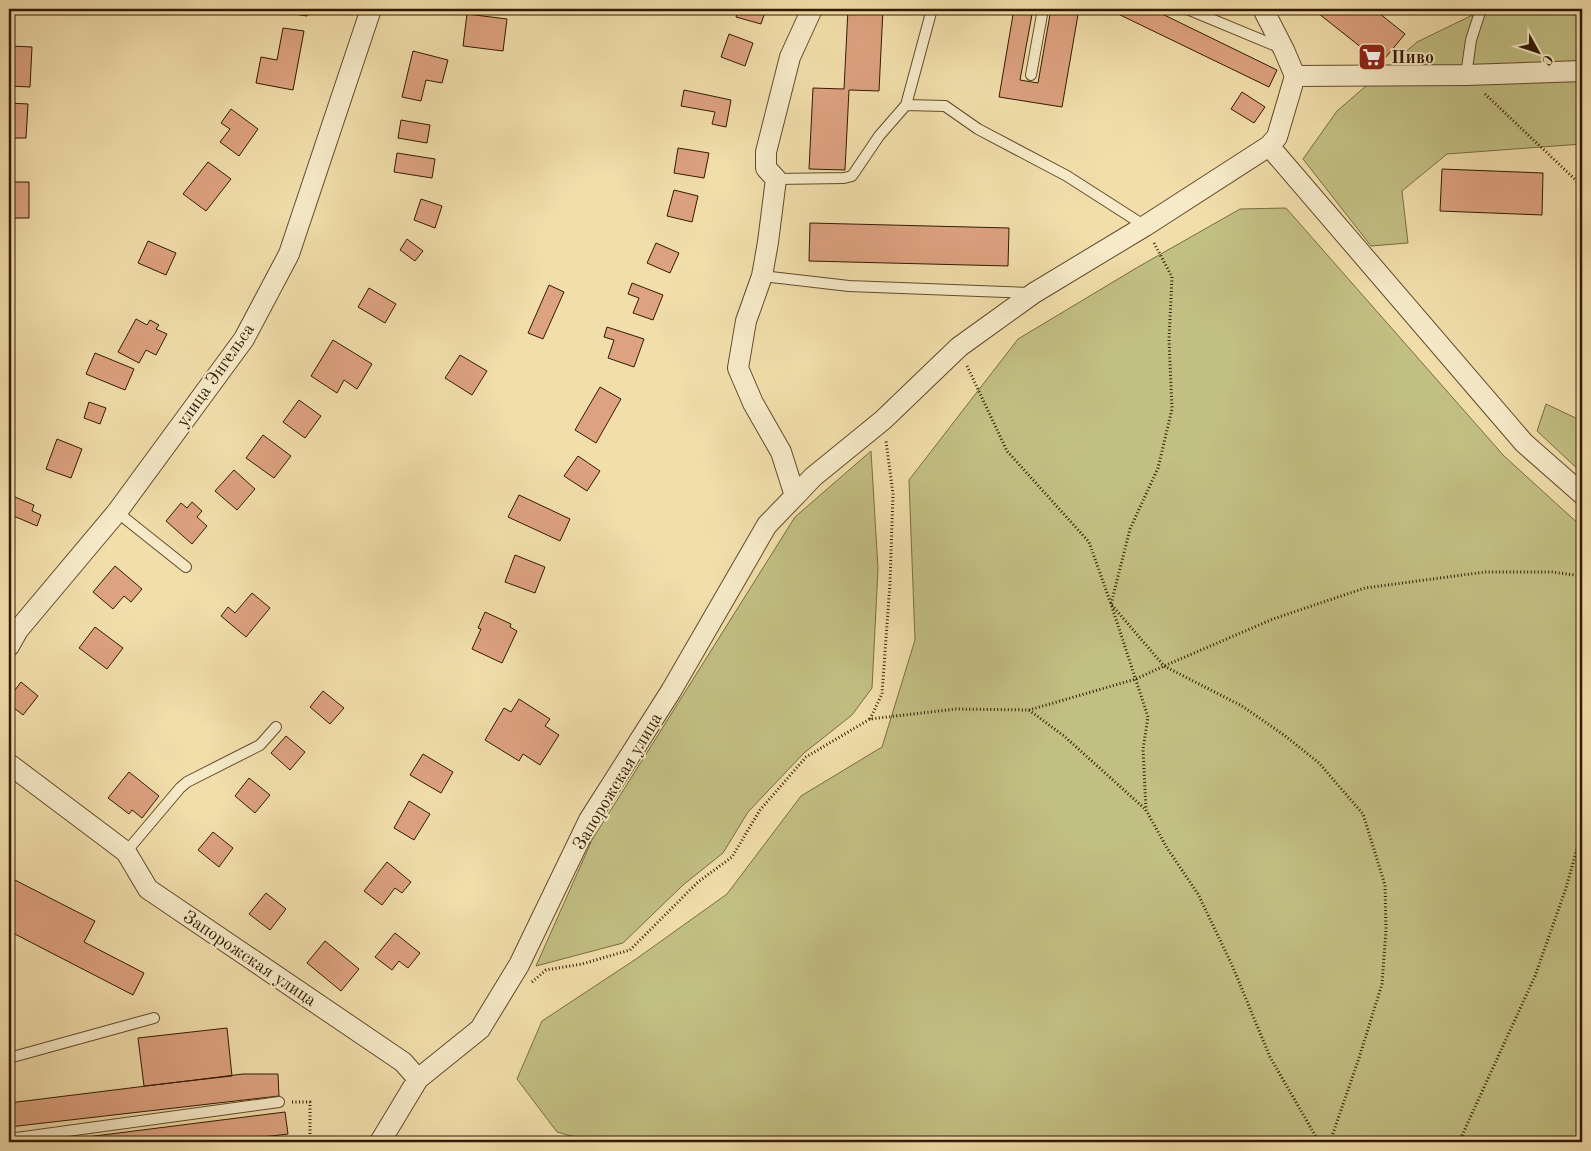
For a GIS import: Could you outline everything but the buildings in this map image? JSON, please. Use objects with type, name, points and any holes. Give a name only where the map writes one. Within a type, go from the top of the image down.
[{"type":"street","name":"улица Энгельса","points":[[9,646],[18,630],[117,512],[244,339],[288,254],[371,9]]},
{"type":"street","points":[[794,496],[782,452],[753,403],[738,368],[746,321],[762,276],[768,242],[776,179],[766,168],[766,152],[790,57],[812,9]]},
{"type":"street","points":[[1263,9],[1295,76],[1277,137],[1269,146],[1524,443],[1582,494]]},
{"type":"street","points":[[1295,76],[1466,76],[1582,71]]},
{"type":"street","name":"Запорожская улица","points":[[9,764],[126,852],[148,889],[403,1062],[418,1079],[480,1029],[519,965],[589,820],[671,691],[768,525],[794,496],[813,477],[883,420],[958,348],[1034,293],[1145,226],[1269,146]]},
{"type":"street","points":[[380,1142],[418,1079]]},
{"type":"lane","points":[[776,179],[844,178],[852,176],[880,136],[906,105],[932,9]]},
{"type":"lane","points":[[1031,75],[1043,9]]},
{"type":"lane","points":[[1187,9],[1284,50]]},
{"type":"lane","points":[[1466,76],[1472,40],[1481,9]]},
{"type":"lane","points":[[906,105],[944,106],[978,129],[1067,176],[1145,226]]},
{"type":"lane","points":[[762,276],[849,286],[1034,293]]},
{"type":"lane","points":[[117,512],[186,567]]},
{"type":"lane","points":[[126,852],[187,782],[260,746],[276,727]]},
{"type":"lane","points":[[9,1058],[154,1018]]},
{"type":"lane","points":[[9,1139],[279,1102]]},
{"type":"path","points":[[1466,76],[1582,186]]},
{"type":"path","points":[[1111,604],[1130,529],[1158,468],[1172,409],[1169,339],[1172,277],[1145,226]]},
{"type":"path","points":[[958,348],[1007,451],[1089,542],[1148,717],[1143,749],[1146,810]]},
{"type":"path","points":[[870,719],[882,694],[894,494],[883,420]]},
{"type":"path","points":[[531,983],[546,970],[582,964],[630,950],[698,882],[732,857],[760,810],[806,757],[870,719],[956,709],[1030,710],[1136,679],[1273,619],[1365,588],[1485,572],[1552,572],[1582,576]]},
{"type":"path","points":[[1111,604],[1164,666],[1242,706],[1284,735],[1319,763],[1363,814],[1384,885],[1386,930],[1382,984],[1330,1142]]},
{"type":"path","points":[[1030,710],[1064,736],[1146,810],[1167,848],[1198,894],[1232,964],[1270,1056],[1320,1142]]},
{"type":"path","points":[[1459,1142],[1535,976],[1566,888],[1582,831]]},
{"type":"path","points":[[279,1102],[310,1102],[310,1142]]},
{"type":"shaded area","points":[[1485,9],[1582,9],[1582,144],[1447,154],[1402,191],[1408,243],[1371,246],[1303,159],[1337,111],[1417,42]]},
{"type":"shaded area","points":[[1286,208],[1504,456],[1582,527],[1582,1142],[593,1142],[557,1132],[517,1079],[542,1021],[636,959],[727,894],[801,796],[882,747],[915,640],[909,480],[1018,339],[1240,209]]},
{"type":"shaded area","points":[[1546,404],[1582,421],[1582,473],[1537,431]]},
{"type":"shaded area","points":[[871,451],[878,569],[872,688],[852,715],[804,753],[748,812],[723,853],[683,885],[623,943],[536,966],[592,840],[795,517]]},
{"type":"place","name":"Пиво","points":[[1372,57]]}]
